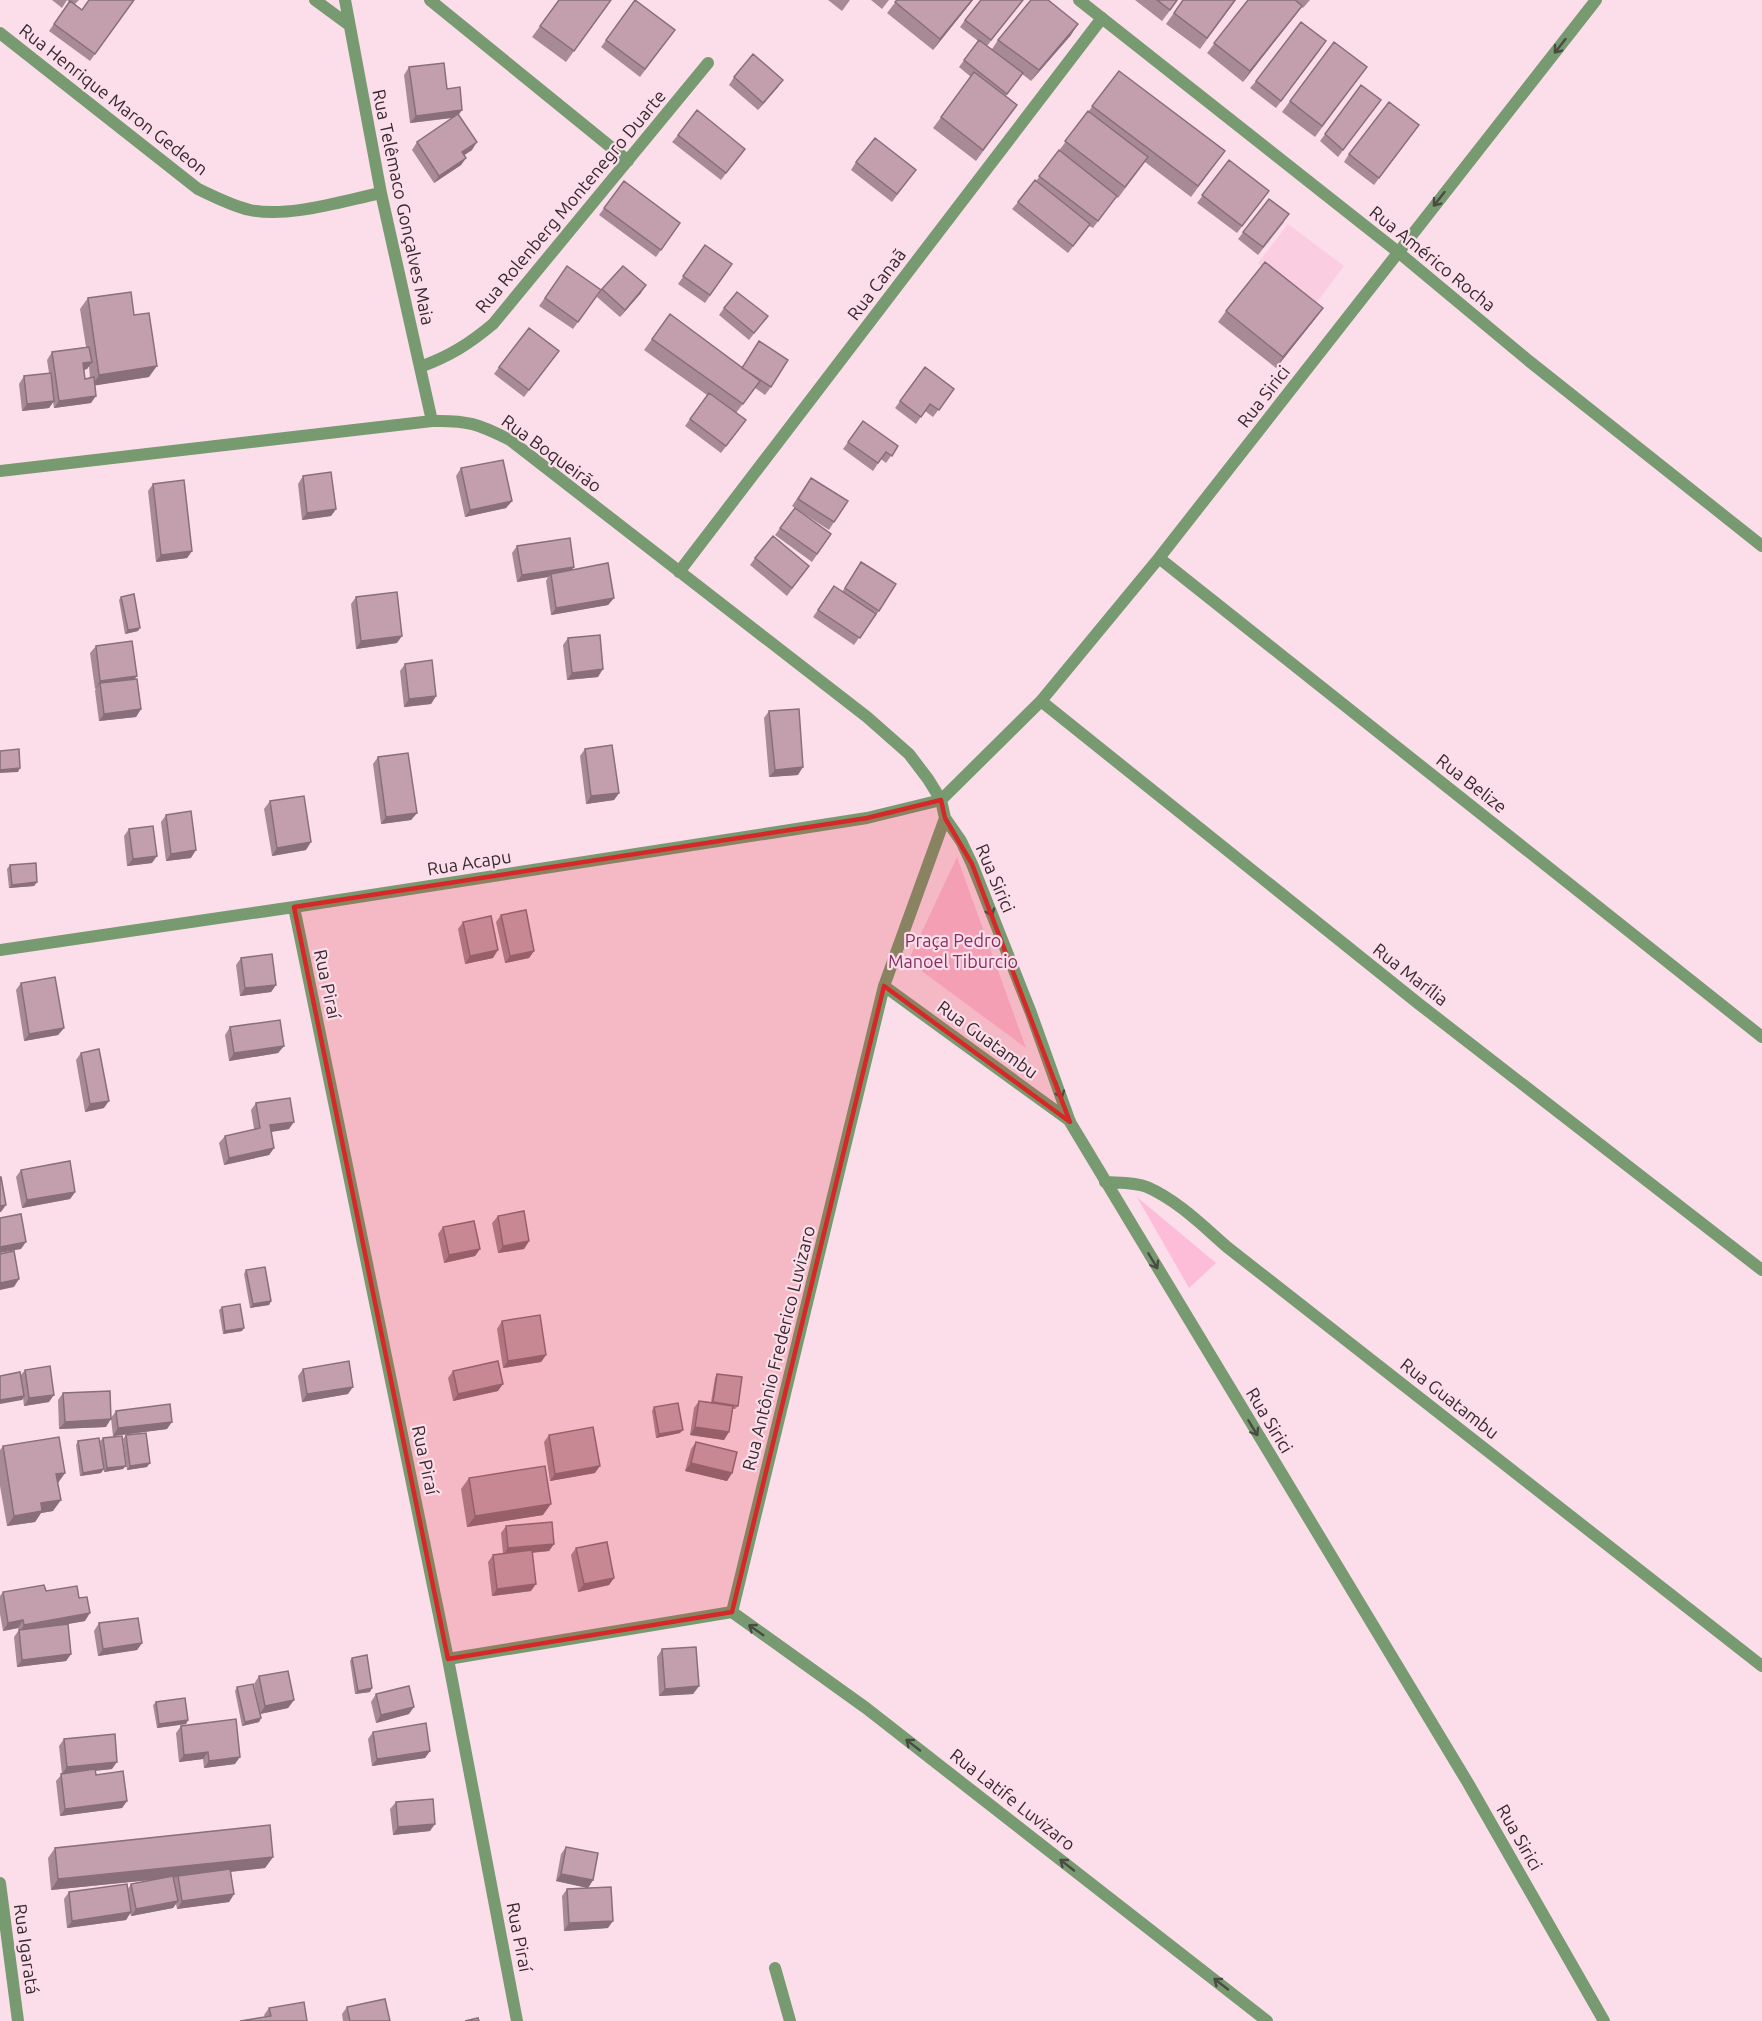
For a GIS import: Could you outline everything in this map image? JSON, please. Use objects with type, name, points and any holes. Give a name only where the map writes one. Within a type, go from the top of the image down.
[{"type":"street","points":[[315,0],[350,25]]},
{"type":"street","name":"Rua Telêmaco Gonçalves Maia","points":[[345,0],[381,193],[432,421]]},
{"type":"street","points":[[430,0],[628,161]]},
{"type":"street","name":"Rua Américo Rocha","points":[[1079,0],[1398,252],[1529,361],[1762,546]]},
{"type":"street","name":"Rua Sirici","points":[[941,800],[1041,701],[1159,558],[1596,0]]},
{"type":"street","name":"Rua Canaã","points":[[679,572],[1102,18]]},
{"type":"street","name":"Rua Henrique Maron Gedeon","points":[[0,33],[198,189],[225,202],[252,210],[279,212],[381,193]]},
{"type":"street","name":"Rua Rolenberg Montenegro Duarte","points":[[420,367],[447,357],[469,344],[493,324],[708,63]]},
{"type":"street","name":"Rua Boqueirão","points":[[0,471],[432,421],[460,421],[486,428],[510,440],[880,727],[909,754],[941,800]]},
{"type":"street","name":"Rua Belize","points":[[1159,558],[1762,1037]]},
{"type":"street","name":"Rua Marília","points":[[1041,701],[1419,1004],[1762,1269]]},
{"type":"street","points":[[941,800],[945,818]]},
{"type":"street","name":"Rua Acapu","points":[[0,950],[867,818],[941,800]]},
{"type":"street","name":"Rua Sirici","points":[[945,818],[961,841],[972,864],[1031,1013],[1070,1122],[1468,1783],[1604,2021]]},
{"type":"street","name":"Rua Antônio Frederico Luvizaro","points":[[732,1612],[884,986],[945,818]]},
{"type":"street","name":"Rua Piraí","points":[[294,907],[448,1659],[518,2021]]},
{"type":"street","name":"Rua Guatambu","points":[[884,986],[1070,1122]]},
{"type":"street","name":"Rua Guatambu","points":[[1105,1182],[1147,1187],[1179,1206],[1227,1247],[1762,1666]]},
{"type":"street","points":[[448,1659],[732,1612]]},
{"type":"street","name":"Rua Latife Luvizaro","points":[[732,1612],[866,1708],[1267,2021]]},
{"type":"street","name":"Rua Igaratá","points":[[0,1883],[18,2021]]},
{"type":"street","points":[[775,1968],[790,2021]]},
{"type":"highlighted area","points":[[941,800],[945,818],[972,864],[1070,1122],[884,986],[732,1612],[448,1659],[294,907],[867,818]]},
{"type":"shaded area","points":[[1288,224],[1344,266],[1314,306],[1258,263]]},
{"type":"green space","name":"Praça Pedro Manoel Tiburcio","points":[[957,857],[1026,1048],[908,961]]},
{"type":"green space","points":[[1137,1197],[1216,1263],[1189,1288]]},
{"type":"building","points":[[89,0],[134,0],[95,54],[54,24],[70,1],[82,10]]},
{"type":"building","points":[[559,0],[611,0],[574,51],[540,26]]},
{"type":"building","points":[[635,0],[675,30],[645,69],[606,40]]},
{"type":"building","points":[[897,0],[972,0],[940,39],[895,2]]},
{"type":"building","points":[[981,0],[1023,0],[991,40],[965,20]]},
{"type":"building","points":[[1031,0],[1048,0],[1078,24],[1039,70],[998,40]]},
{"type":"building","points":[[1157,0],[1177,0],[1170,10]]},
{"type":"building","points":[[1183,0],[1235,0],[1207,38],[1174,13]]},
{"type":"building","points":[[1248,0],[1295,0],[1302,6],[1250,71],[1214,43]]},
{"type":"building","points":[[1301,22],[1326,41],[1281,101],[1256,81]]},
{"type":"building","points":[[979,40],[1023,73],[1007,94],[964,60]]},
{"type":"building","points":[[1334,42],[1367,67],[1322,126],[1290,101]]},
{"type":"building","points":[[753,54],[783,80],[763,103],[734,77]]},
{"type":"building","points":[[444,63],[447,89],[460,87],[462,110],[416,116],[409,67]]},
{"type":"building","points":[[1119,71],[1225,151],[1198,186],[1092,106]]},
{"type":"building","points":[[974,72],[1017,105],[983,150],[941,117]]},
{"type":"building","points":[[1361,85],[1381,100],[1343,150],[1325,134]]},
{"type":"building","points":[[1389,102],[1419,125],[1379,178],[1349,154]]},
{"type":"building","points":[[697,110],[745,149],[726,173],[678,135]]},
{"type":"building","points":[[1088,111],[1148,157],[1125,187],[1065,141]]},
{"type":"building","points":[[458,114],[477,142],[462,152],[466,158],[439,176],[417,142]]},
{"type":"building","points":[[875,138],[916,170],[897,194],[856,162]]},
{"type":"building","points":[[1059,150],[1117,196],[1098,221],[1039,176]]},
{"type":"building","points":[[1229,160],[1269,191],[1242,226],[1202,195]]},
{"type":"building","points":[[1035,180],[1090,224],[1073,246],[1018,202]]},
{"type":"building","points":[[624,181],[680,223],[661,250],[604,208]]},
{"type":"building","points":[[1269,199],[1289,214],[1263,247],[1243,232]]},
{"type":"building","points":[[705,245],[732,264],[710,295],[683,276]]},
{"type":"building","points":[[1265,262],[1323,308],[1283,357],[1226,311]]},
{"type":"building","points":[[567,266],[601,290],[578,322],[545,298]]},
{"type":"building","points":[[623,266],[646,285],[625,310],[602,289]]},
{"type":"building","points":[[131,292],[134,315],[149,313],[157,366],[99,375],[88,298]]},
{"type":"building","points":[[737,292],[768,316],[754,333],[724,308]]},
{"type":"building","points":[[670,314],[760,381],[743,404],[652,339]]},
{"type":"building","points":[[529,328],[559,351],[529,390],[499,367]]},
{"type":"building","points":[[759,341],[788,360],[771,387],[742,368]]},
{"type":"building","points":[[89,347],[92,362],[83,363],[85,379],[94,377],[96,396],[59,401],[52,352]]},
{"type":"building","points":[[925,367],[954,389],[939,410],[930,404],[921,417],[900,401]]},
{"type":"building","points":[[51,373],[54,401],[27,404],[24,376]]},
{"type":"building","points":[[709,393],[746,420],[726,446],[690,419]]},
{"type":"building","points":[[863,421],[898,446],[892,456],[886,452],[878,463],[848,442]]},
{"type":"building","points":[[503,460],[512,501],[470,510],[461,468]]},
{"type":"building","points":[[331,472],[336,509],[307,513],[303,476]]},
{"type":"building","points":[[811,478],[848,501],[834,522],[798,499]]},
{"type":"building","points":[[184,480],[192,551],[161,555],[153,484]]},
{"type":"building","points":[[795,508],[831,534],[817,554],[780,528]]},
{"type":"building","points":[[773,536],[809,566],[792,588],[755,558]]},
{"type":"building","points":[[570,538],[574,567],[522,575],[517,546]]},
{"type":"building","points":[[861,562],[896,584],[879,611],[845,588]]},
{"type":"building","points":[[608,563],[614,598],[556,608],[551,574]]},
{"type":"building","points":[[834,586],[876,614],[860,638],[818,610]]},
{"type":"building","points":[[397,592],[402,636],[361,641],[356,597]]},
{"type":"building","points":[[134,594],[140,628],[128,630],[121,597]]},
{"type":"building","points":[[600,635],[603,669],[572,673],[568,638]]},
{"type":"building","points":[[132,641],[137,676],[100,681],[96,646]]},
{"type":"building","points":[[432,660],[436,696],[409,699],[405,664]]},
{"type":"building","points":[[137,679],[141,709],[104,714],[100,683]]},
{"type":"building","points":[[799,709],[803,767],[775,770],[769,711]]},
{"type":"building","points":[[612,745],[619,793],[591,796],[585,749]]},
{"type":"building","points":[[19,749],[20,768],[0,770],[0,751]]},
{"type":"building","points":[[408,753],[417,813],[386,817],[378,757]]},
{"type":"building","points":[[304,796],[311,842],[277,848],[270,801]]},
{"type":"building","points":[[191,811],[196,850],[171,854],[166,815]]},
{"type":"building","points":[[153,826],[157,856],[133,859],[129,829]]},
{"type":"building","points":[[36,863],[37,882],[12,885],[10,865]]},
{"type":"building","points":[[526,910],[534,951],[510,956],[501,915]]},
{"type":"building","points":[[491,916],[498,950],[470,956],[463,922]]},
{"type":"building","points":[[272,954],[276,985],[245,988],[241,958]]},
{"type":"building","points":[[55,977],[64,1028],[29,1034],[21,983]]},
{"type":"building","points":[[280,1020],[284,1046],[234,1053],[230,1027]]},
{"type":"building","points":[[99,1049],[109,1101],[90,1104],[81,1053]]},
{"type":"building","points":[[290,1098],[294,1122],[270,1125],[274,1148],[229,1158],[225,1136],[260,1128],[256,1103]]},
{"type":"building","points":[[70,1161],[75,1192],[27,1200],[21,1170]]},
{"type":"building","points":[[0,1177],[6,1205],[0,1206]]},
{"type":"building","points":[[524,1211],[529,1241],[503,1246],[498,1216]]},
{"type":"building","points":[[21,1214],[26,1242],[0,1247],[0,1218]]},
{"type":"building","points":[[474,1221],[480,1249],[449,1255],[443,1227]]},
{"type":"building","points":[[14,1251],[19,1279],[0,1283],[0,1254]]},
{"type":"building","points":[[265,1267],[271,1301],[253,1304],[246,1270]]},
{"type":"building","points":[[240,1304],[244,1328],[225,1331],[222,1307]]},
{"type":"building","points":[[540,1315],[546,1355],[508,1361],[502,1321]]},
{"type":"building","points":[[349,1361],[353,1387],[307,1394],[303,1369]]},
{"type":"building","points":[[498,1361],[503,1384],[458,1394],[453,1371]]},
{"type":"building","points":[[50,1366],[54,1395],[29,1398],[25,1370]]},
{"type":"building","points":[[20,1372],[24,1396],[0,1400],[0,1376]]},
{"type":"building","points":[[717,1374],[742,1377],[738,1406],[713,1402]]},
{"type":"building","points":[[110,1391],[111,1419],[65,1422],[63,1393]]},
{"type":"building","points":[[699,1401],[733,1406],[729,1432],[695,1427]]},
{"type":"building","points":[[678,1403],[683,1430],[659,1434],[654,1407]]},
{"type":"building","points":[[170,1404],[172,1422],[118,1428],[116,1411]]},
{"type":"building","points":[[593,1427],[600,1466],[555,1474],[549,1435]]},
{"type":"building","points":[[146,1433],[150,1463],[130,1466],[126,1435]]},
{"type":"building","points":[[122,1436],[126,1466],[107,1468],[103,1438]]},
{"type":"building","points":[[59,1437],[65,1473],[56,1474],[61,1500],[41,1503],[42,1511],[14,1516],[3,1446]]},
{"type":"building","points":[[99,1438],[104,1469],[83,1473],[78,1441]]},
{"type":"building","points":[[696,1442],[737,1452],[732,1473],[691,1463]]},
{"type":"building","points":[[545,1466],[551,1504],[475,1516],[469,1478]]},
{"type":"building","points":[[552,1522],[554,1544],[508,1548],[506,1526]]},
{"type":"building","points":[[607,1542],[614,1578],[584,1584],[576,1548]]},
{"type":"building","points":[[532,1550],[536,1584],[497,1589],[493,1555]]},
{"type":"building","points":[[44,1585],[46,1591],[77,1586],[79,1598],[87,1597],[90,1613],[24,1625],[23,1620],[8,1623],[3,1592]]},
{"type":"building","points":[[138,1618],[142,1643],[103,1649],[99,1623]]},
{"type":"building","points":[[68,1624],[71,1654],[22,1660],[19,1630]]},
{"type":"building","points":[[696,1647],[699,1686],[665,1689],[662,1649]]},
{"type":"building","points":[[367,1655],[372,1688],[358,1691],[352,1658]]},
{"type":"building","points":[[288,1671],[294,1700],[265,1706],[259,1676]]},
{"type":"building","points":[[253,1684],[261,1718],[245,1722],[237,1687]]},
{"type":"building","points":[[409,1686],[414,1707],[381,1715],[376,1694]]},
{"type":"building","points":[[185,1698],[188,1720],[159,1724],[156,1702]]},
{"type":"building","points":[[236,1719],[240,1757],[209,1761],[208,1752],[184,1755],[181,1726]]},
{"type":"building","points":[[426,1723],[430,1751],[377,1759],[373,1732]]},
{"type":"building","points":[[115,1734],[117,1762],[67,1767],[64,1739]]},
{"type":"building","points":[[95,1769],[96,1775],[123,1771],[127,1801],[65,1809],[61,1774]]},
{"type":"building","points":[[433,1799],[435,1824],[398,1827],[396,1802]]},
{"type":"building","points":[[270,1825],[273,1857],[58,1879],[55,1848]]},
{"type":"building","points":[[566,1847],[598,1853],[593,1880],[561,1874]]},
{"type":"building","points":[[230,1869],[234,1894],[182,1901],[178,1876]]},
{"type":"building","points":[[173,1876],[178,1901],[136,1909],[131,1884]]},
{"type":"building","points":[[127,1884],[131,1912],[72,1921],[69,1892]]},
{"type":"building","points":[[611,1887],[613,1921],[569,1923],[567,1889]]},
{"type":"building","points":[[385,1999],[390,2021],[350,2021],[347,2007]]},
{"type":"building","points":[[304,2002],[307,2021],[240,2021],[271,2016],[269,2008]]}]
